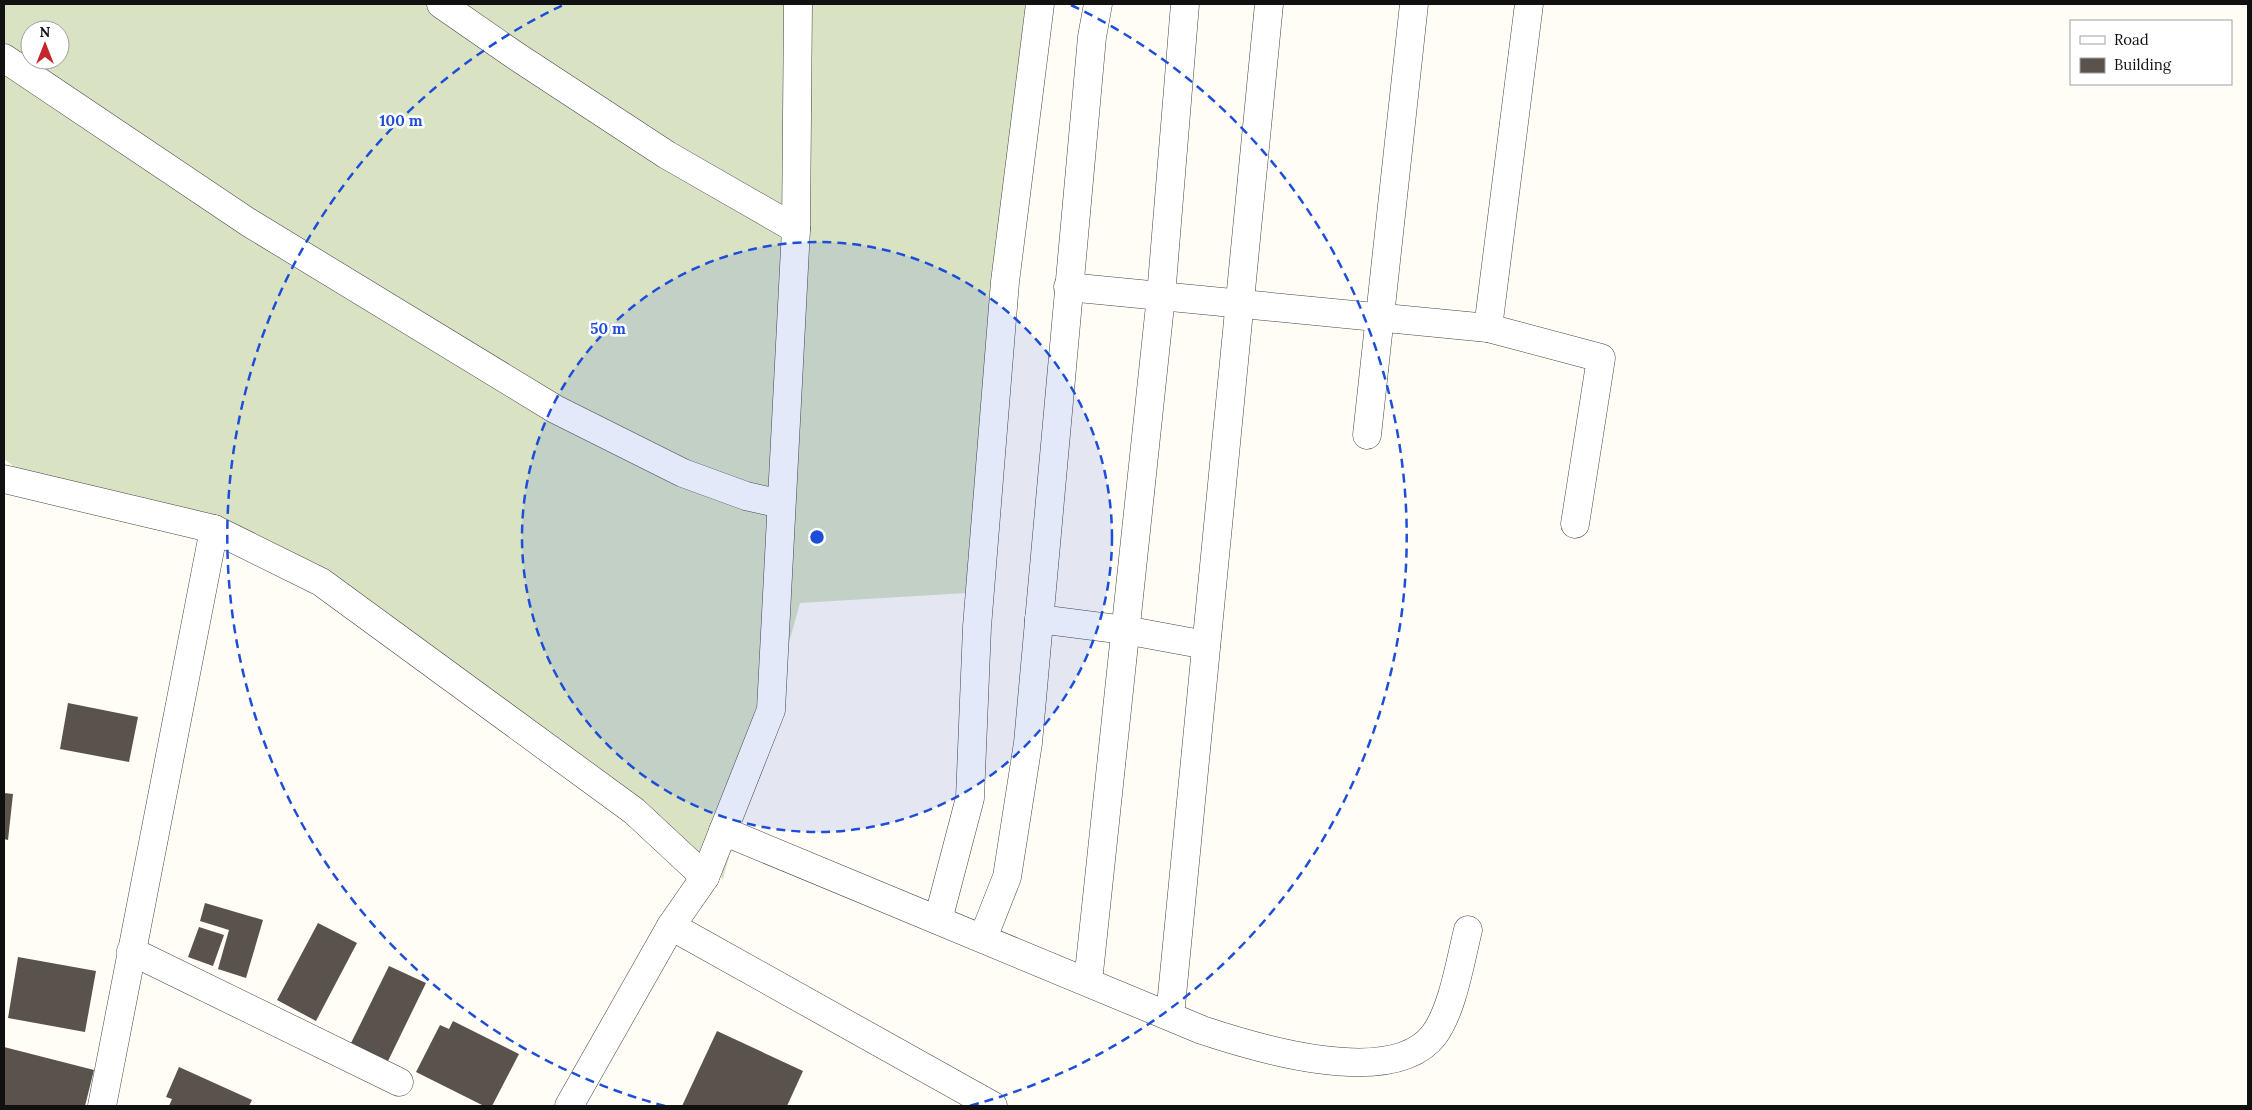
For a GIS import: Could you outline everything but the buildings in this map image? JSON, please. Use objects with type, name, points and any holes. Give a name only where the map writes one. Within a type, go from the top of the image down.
[{"type":"street","points":[[442,4],[516,56],[667,155],[796,229]]},
{"type":"street","points":[[569,1106],[671,926],[705,878],[771,710],[796,229],[798,4]]},
{"type":"street","points":[[938,920],[970,798],[977,627],[1005,282],[1040,4]]},
{"type":"street","points":[[982,938],[1007,878],[1028,743],[1068,287],[1092,37],[1098,4]]},
{"type":"street","points":[[1088,982],[1161,296],[1185,4]]},
{"type":"street","points":[[1170,1016],[1269,4]]},
{"type":"street","points":[[1367,435],[1414,4]]},
{"type":"street","points":[[1488,328],[1529,4]]},
{"type":"street","points":[[4,58],[248,222],[554,409],[683,472],[746,496],[781,504]]},
{"type":"street","points":[[1068,287],[1488,328],[1602,358],[1575,524]]},
{"type":"street","points":[[4,479],[214,529],[321,582],[634,811],[705,878]]},
{"type":"street","points":[[102,1106],[214,529]]},
{"type":"street","points":[[1039,619],[1125,630],[1206,645]]},
{"type":"street","points":[[723,831],[1202,1030],[1248,1046],[1296,1056],[1336,1061],[1392,1060],[1408,1055],[1421,1047],[1433,1036],[1447,1010],[1468,930]]},
{"type":"street","points":[[671,926],[993,1106]]},
{"type":"street","points":[[131,951],[399,1082]]},
{"type":"green space","points":[[4,4],[1033,4],[983,592],[800,603],[723,879],[325,576],[20,471],[4,459]]}]
